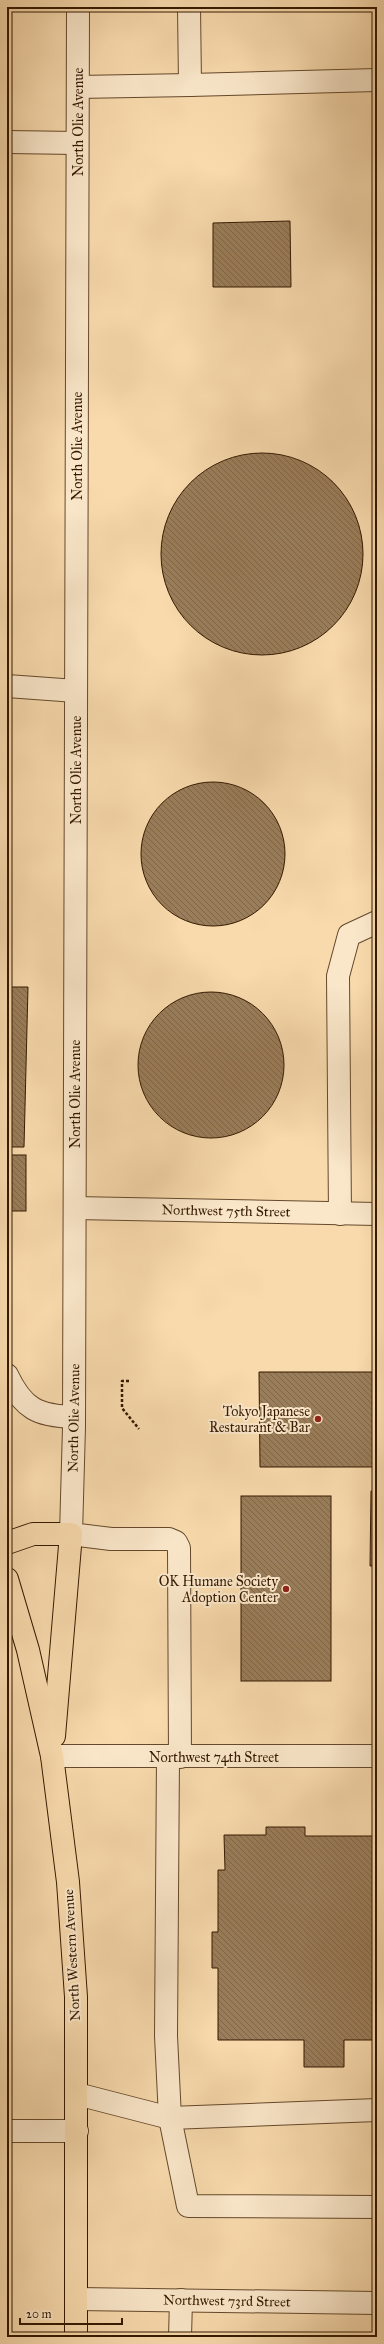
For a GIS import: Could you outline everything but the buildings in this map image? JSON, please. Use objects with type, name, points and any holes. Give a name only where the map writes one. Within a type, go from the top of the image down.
[{"type":"main road","points":[[7,1543],[34,1534],[71,1534],[52,1756]]},
{"type":"main road","name":"North Western Avenue","points":[[7,1579],[28,1650],[52,1756],[68,1882],[76,1997],[76,2337]]},
{"type":"street","name":"North Olie Avenue","points":[[71,1534],[74,1417],[75,1208],[78,7]]},
{"type":"street","points":[[189,7],[190,85]]},
{"type":"street","points":[[78,86],[190,85],[377,80]]},
{"type":"street","points":[[7,142],[78,143]]},
{"type":"street","points":[[7,686],[76,691]]},
{"type":"street","points":[[340,1214],[338,976],[349,935],[377,922]]},
{"type":"street","name":"Northwest 75th Street","points":[[75,1208],[377,1214]]},
{"type":"street","points":[[7,1375],[23,1400],[36,1411],[52,1416],[74,1417]]},
{"type":"street","points":[[71,1534],[111,1539],[169,1539],[176,1542],[179,1548],[166,2036],[170,2118],[188,2206],[377,2207]]},
{"type":"street","name":"Northwest 74th Street","points":[[52,1756],[377,1756]]},
{"type":"street","points":[[76,2094],[170,2118],[377,2110]]},
{"type":"street","points":[[7,2131],[76,2131]]},
{"type":"street","name":"Northwest 73rd Street","points":[[76,2299],[377,2303]]},
{"type":"street","points":[[180,2337],[181,2300]]},
{"type":"path","points":[[129,1381],[122,1381],[122,1408],[139,1430]]},
{"type":"place","name":"Tokyo Japanese Restaurant & Bar","points":[[318,1419]]},
{"type":"place","name":"OK Humane Society Adoption Center","points":[[286,1589]]}]
